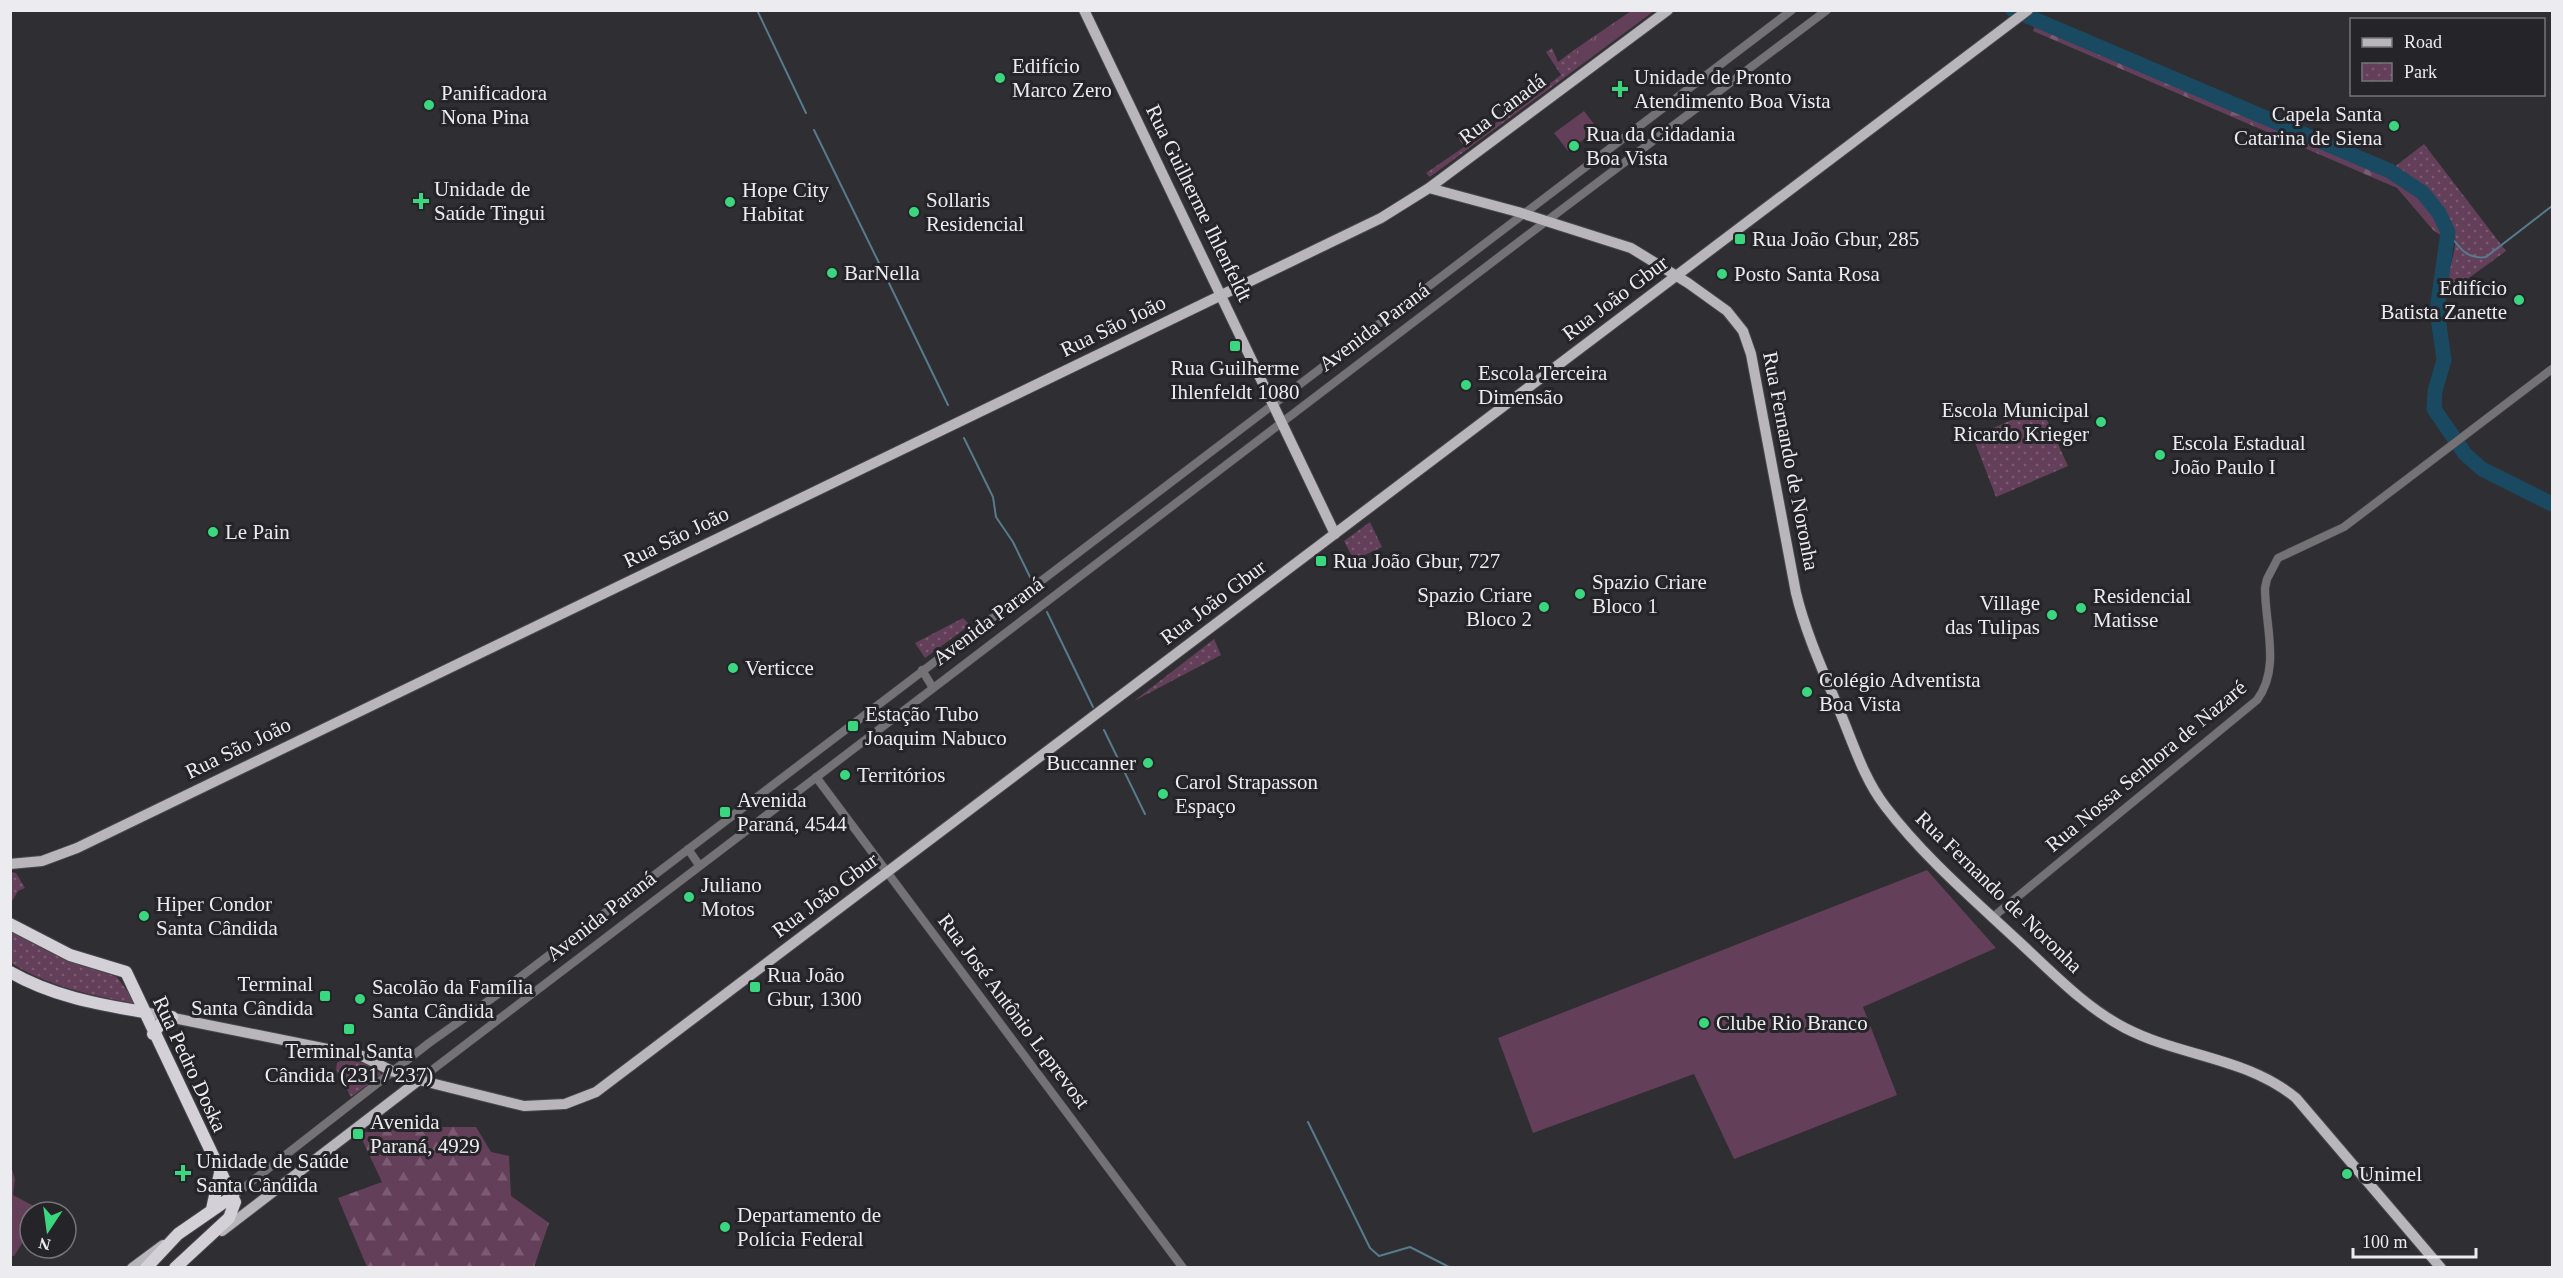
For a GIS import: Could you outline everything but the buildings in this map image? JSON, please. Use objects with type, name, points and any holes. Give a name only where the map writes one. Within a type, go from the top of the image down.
[{"type":"highway","name":"Rua Pedro Doska","points":[[10,924],[70,955],[126,972],[153,1034],[233,1196]]},
{"type":"highway","points":[[10,972],[51,992],[144,1012]]},
{"type":"highway","points":[[117,1007],[153,1034],[162,1022],[172,1017]]},
{"type":"highway","points":[[216,1207],[220,1173]]},
{"type":"highway","points":[[146,1268],[178,1234],[233,1196],[234,1209],[229,1218],[193,1253]]},
{"type":"highway","points":[[216,1207],[230,1202],[234,1209]]},
{"type":"highway","name":"Avenida Paraná","points":[[175,1268],[193,1253]]},
{"type":"main road","name":"Rua Guilherme Ihlenfeldt","points":[[1084,10],[1335,534]]},
{"type":"main road","name":"Rua Canadá","points":[[1354,232],[1387,215],[1429,188],[1668,10]]},
{"type":"main road","name":"Rua João Gbur","points":[[144,1012],[362,1056],[392,1071],[419,1080],[524,1106],[552,1106],[588,1096],[887,873],[2028,10]]},
{"type":"main road","name":"Rua Fernando de Noronha","points":[[1429,188],[1619,243],[1677,276],[1727,311],[1746,338],[1800,606],[1866,774],[1883,804],[1907,833],[1993,917],[2078,995],[2122,1026],[2168,1046],[2252,1070],[2285,1089],[2319,1122],[2441,1268]]},
{"type":"main road","name":"Rua São João","points":[[10,864],[42,861],[77,848],[1354,232]]},
{"type":"main road","name":"Avenida Paraná","points":[[193,1253],[419,1080]]},
{"type":"main road","points":[[132,1268],[178,1234]]},
{"type":"street","name":"Avenida Paraná","points":[[419,1080],[933,688],[1277,412],[1792,10]]},
{"type":"street","name":"Avenida Paraná","points":[[233,1196],[392,1071],[922,670],[1277,412],[1546,221],[1827,10]]},
{"type":"street","name":"Rua Nossa Senhora de Nazaré","points":[[1993,917],[2257,700],[2264,691],[2270,670],[2265,588],[2278,558],[2344,527],[2553,369]]},
{"type":"street","points":[[922,670],[933,688]]},
{"type":"street","name":"Rua José Antônio Leprevost","points":[[816,777],[1183,1268]]},
{"type":"street","points":[[688,849],[699,865]]},
{"type":"green space","points":[[1631,11],[1654,11],[1584,63],[1574,50]]},
{"type":"green space","points":[[2035,26],[2404,181],[2428,206],[2442,236],[2433,230],[2397,188],[2033,31]]},
{"type":"green space","points":[[1552,48],[1558,62],[1574,50],[1584,63],[1430,177],[1426,173],[1464,147],[1458,137],[1469,135],[1477,126],[1484,132],[1513,110],[1509,102],[1520,99],[1528,91],[1537,93],[1561,75],[1546,52]]},
{"type":"green space","points":[[1584,111],[1598,129],[1568,151],[1554,133]]},
{"type":"green space","points":[[2424,144],[2506,251],[2440,299],[2455,245],[2455,233],[2451,221],[2435,200],[2414,181],[2393,168]]},
{"type":"green space","points":[[2041,407],[2068,466],[1996,497],[1973,437]]},
{"type":"green space","points":[[1370,522],[1382,547],[1354,560],[1344,541]]},
{"type":"green space","points":[[963,618],[968,623],[966,628],[925,658],[915,643]]},
{"type":"green space","points":[[1214,639],[1221,655],[1134,701]]},
{"type":"green space","name":"Clube Rio Branco","points":[[1927,870],[1996,948],[1863,1007],[1897,1095],[1734,1159],[1694,1074],[1533,1133],[1498,1038]]},
{"type":"green space","points":[[11,872],[16,873],[25,888],[18,891],[11,903]]},
{"type":"green space","points":[[10,930],[69,960],[117,977],[137,1004],[56,984],[11,963]]},
{"type":"green space","points":[[343,1059],[363,1063],[382,1074],[351,1097],[336,1070],[337,1063]]},
{"type":"green space","points":[[417,1127],[476,1127],[491,1152],[509,1156],[511,1196],[549,1223],[534,1267],[367,1267],[338,1198],[382,1182],[359,1133]]},
{"type":"green space","points":[[11,1166],[15,1179],[13,1195],[22,1200],[18,1200],[18,1250],[14,1256],[10,1255]]},
{"type":"waterway","points":[[757,10],[806,113]]},
{"type":"waterway","points":[[2013,10],[2390,171],[2423,193],[2439,213],[2448,232],[2437,310],[2444,360],[2435,391],[2434,409],[2465,454],[2482,469],[2552,504]]},
{"type":"waterway","points":[[814,130],[879,263]]},
{"type":"waterway","points":[[2448,232],[2463,251],[2473,256],[2486,257],[2552,206]]},
{"type":"waterway","points":[[887,279],[948,405]]},
{"type":"waterway","points":[[964,438],[993,497],[996,517],[1013,542],[1030,577]]},
{"type":"waterway","points":[[1047,612],[1093,707]]},
{"type":"waterway","points":[[1104,730],[1145,814]]},
{"type":"waterway","points":[[1308,1122],[1370,1248],[1379,1256],[1410,1247],[1451,1268]]},
{"type":"place","name":"Edifício Marco Zero","points":[[1000,78]]},
{"type":"place","name":"Unidade de Pronto Atendimento Boa Vista","points":[[1620,89]]},
{"type":"place","name":"Panificadora Nona Pina","points":[[429,105]]},
{"type":"place","name":"Capela Santa Catarina de Siena","points":[[2394,126]]},
{"type":"place","name":"Rua da Cidadania Boa Vista","points":[[1574,146]]},
{"type":"place","name":"Unidade de Saúde Tingui","points":[[421,201]]},
{"type":"place","name":"Hope City Habitat","points":[[730,202]]},
{"type":"place","name":"Sollaris Residencial","points":[[914,212]]},
{"type":"place","name":"Rua João Gbur, 285","points":[[1740,239]]},
{"type":"place","name":"BarNella","points":[[832,273]]},
{"type":"place","name":"Posto Santa Rosa","points":[[1722,274]]},
{"type":"place","name":"Edifício Batista Zanette","points":[[2519,300]]},
{"type":"place","name":"Rua Guilherme Ihlenfeldt 1080","points":[[1235,346]]},
{"type":"place","name":"Escola Terceira Dimensão","points":[[1466,385]]},
{"type":"place","name":"Escola Municipal Ricardo Krieger","points":[[2101,422]]},
{"type":"place","name":"Escola Estadual João Paulo I","points":[[2160,455]]},
{"type":"place","name":"Le Pain","points":[[213,532]]},
{"type":"place","name":"Rua João Gbur, 727","points":[[1321,561]]},
{"type":"place","name":"Spazio Criare Bloco 1","points":[[1580,594]]},
{"type":"place","name":"Spazio Criare Bloco 2","points":[[1544,607]]},
{"type":"place","name":"Residencial Matisse","points":[[2081,608]]},
{"type":"place","name":"Village das Tulipas","points":[[2052,615]]},
{"type":"place","name":"Verticce","points":[[733,668]]},
{"type":"place","name":"Colégio Adventista Boa Vista","points":[[1807,692]]},
{"type":"place","name":"Estação Tubo Joaquim Nabuco","points":[[853,726]]},
{"type":"place","name":"Buccanner","points":[[1148,763]]},
{"type":"place","name":"Territórios","points":[[845,775]]},
{"type":"place","name":"Carol Strapasson Espaço","points":[[1163,794]]},
{"type":"place","name":"Avenida Paraná, 4544","points":[[725,812]]},
{"type":"place","name":"Juliano Motos","points":[[689,897]]},
{"type":"place","name":"Hiper Condor Santa Cândida","points":[[144,916]]},
{"type":"place","name":"Rua João Gbur, 1300","points":[[755,987]]},
{"type":"place","name":"Terminal Santa Cândida","points":[[325,996]]},
{"type":"place","name":"Sacolão da Família Santa Cândida","points":[[360,999]]},
{"type":"place","name":"Clube Rio Branco","points":[[1704,1023]]},
{"type":"place","name":"Terminal Santa Cândida (231 / 237)","points":[[349,1029]]},
{"type":"place","name":"Avenida Paraná, 4929","points":[[358,1134]]},
{"type":"place","name":"Unidade de Saúde Santa Cândida","points":[[183,1173]]},
{"type":"place","name":"Unimel","points":[[2347,1174]]},
{"type":"place","name":"Departamento de Polícia Federal","points":[[725,1227]]}]
